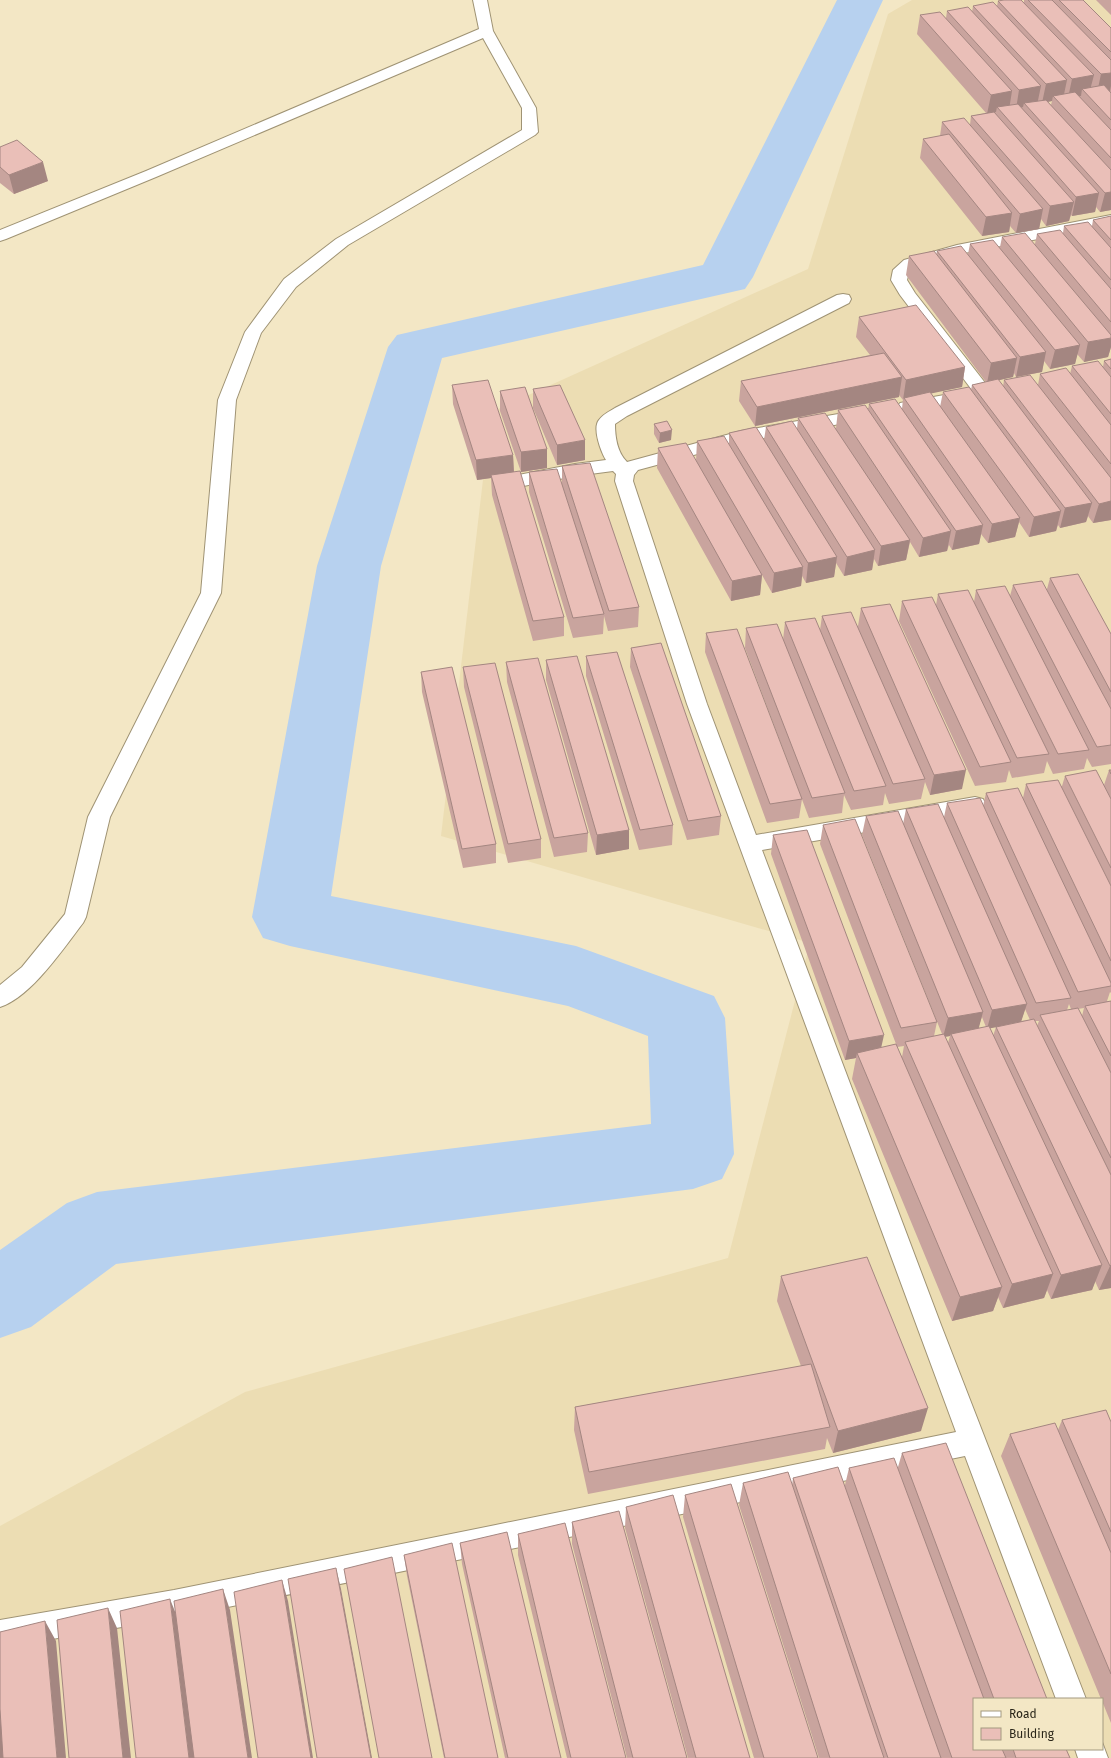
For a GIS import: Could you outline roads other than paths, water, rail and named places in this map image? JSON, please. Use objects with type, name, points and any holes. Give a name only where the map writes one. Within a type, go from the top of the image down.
[{"type":"street","points":[[0,998],[30,973],[75,917],[99,817],[211,593],[227,400],[253,332],[290,283],[342,242],[530,132],[529,108],[486,31],[480,0]]},
{"type":"street","points":[[0,236],[151,174],[486,31]]},
{"type":"street","points":[[503,484],[575,470],[622,469],[741,437],[991,392],[908,295],[899,280],[901,270],[910,263],[957,250],[1111,220]]},
{"type":"street","points":[[843,299],[621,412],[606,422],[606,438],[611,456],[622,469],[624,481],[697,704],[972,1442],[1071,1698]]},
{"type":"street","points":[[750,844],[993,801]]},
{"type":"street","points":[[0,1634],[174,1604],[972,1442]]},
{"type":"waterway","points":[[0,1299],[97,1229],[693,1154],[686,1018],[576,977],[290,917],[349,566],[417,347],[725,277],[860,0]]}]
